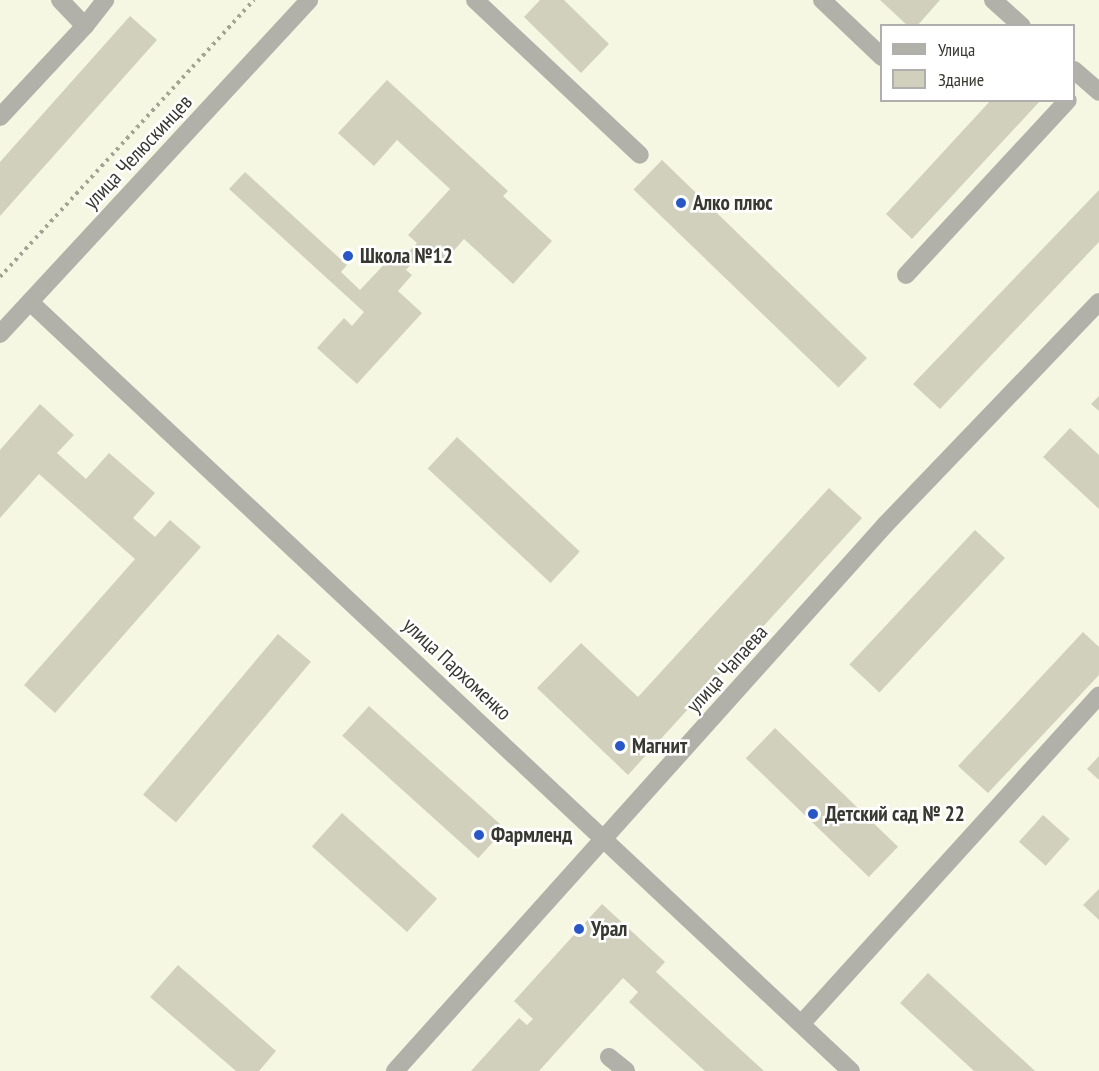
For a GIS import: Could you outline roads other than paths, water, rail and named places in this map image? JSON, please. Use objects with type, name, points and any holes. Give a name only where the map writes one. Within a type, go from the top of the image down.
[{"type":"street","points":[[60,0],[85,26]]},
{"type":"street","points":[[0,117],[85,26],[105,0]]},
{"type":"street","name":"улица Челюскинцев","points":[[0,334],[309,0]]},
{"type":"street","points":[[822,0],[880,55]]},
{"type":"street","points":[[993,0],[1020,24]]},
{"type":"street","points":[[482,3],[640,155]]},
{"type":"street","points":[[1075,94],[1086,81]]},
{"type":"street","points":[[906,275],[1066,102]]},
{"type":"street","name":"улица Пархоменко","points":[[30,302],[606,839],[851,1071]]},
{"type":"street","name":"улица Чапаева","points":[[395,1071],[606,839],[885,525],[1099,302]]},
{"type":"street","points":[[802,1023],[1099,696]]},
{"type":"street","points":[[609,1057],[626,1071]]},
{"type":"place","name":"Алко плюс","points":[[681,203]]},
{"type":"place","name":"Школа №12","points":[[348,256]]},
{"type":"place","name":"Магнит","points":[[620,746]]},
{"type":"place","name":"Детский сад № 22","points":[[813,814]]},
{"type":"place","name":"Фармленд","points":[[479,835]]},
{"type":"place","name":"Урал","points":[[579,929]]}]
